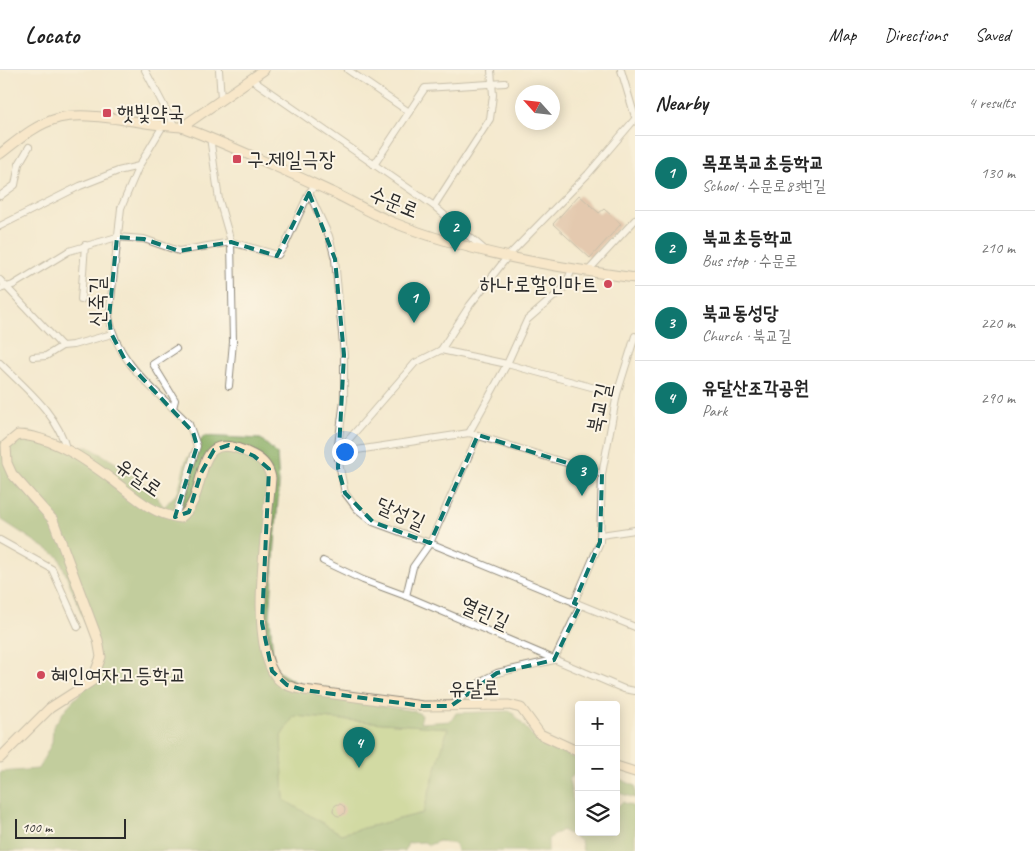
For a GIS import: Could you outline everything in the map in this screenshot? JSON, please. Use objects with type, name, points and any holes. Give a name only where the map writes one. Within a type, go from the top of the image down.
[{"type":"street","points":[[145,70],[178,127],[264,70]]},
{"type":"street","points":[[219,70],[221,99]]},
{"type":"street","points":[[348,70],[409,112]]},
{"type":"street","points":[[434,206],[490,119],[493,84],[491,70]]},
{"type":"street","points":[[337,453],[415,363],[441,350],[470,305],[508,256],[588,174],[635,118],[621,70]]},
{"type":"street","points":[[250,79],[434,206],[485,250]]},
{"type":"street","points":[[374,165],[425,88],[505,83]]},
{"type":"street","name":"수문로","points":[[0,154],[34,129],[62,118],[80,116],[164,124],[210,137],[268,162],[393,222],[508,256],[572,269],[635,278]]},
{"type":"street","name":"신죽길","points":[[164,124],[140,166],[121,208],[110,308],[112,334],[125,360],[189,424],[197,446],[175,517]]},
{"type":"street","points":[[210,137],[218,200],[231,242],[233,342],[229,386]]},
{"type":"street","points":[[0,196],[15,185],[19,164],[29,147]]},
{"type":"street","points":[[0,226],[80,186],[118,171],[140,166]]},
{"type":"street","points":[[3,288],[13,285],[48,263],[85,246],[117,237],[144,239],[179,251],[231,242],[278,255],[285,245],[309,193],[315,185]]},
{"type":"street","name":"달성길","points":[[309,193],[329,236],[335,258],[344,355],[344,400],[337,453],[345,493],[357,509],[373,522],[430,543],[635,627]]},
{"type":"street","points":[[588,271],[635,220]]},
{"type":"street","points":[[81,300],[85,246]]},
{"type":"street","points":[[469,432],[507,364],[527,320],[565,287],[572,269]]},
{"type":"street","points":[[0,280],[3,288],[62,346]]},
{"type":"street","points":[[33,357],[46,356],[62,346],[73,345],[112,334]]},
{"type":"street","name":"북교길","points":[[554,660],[577,604],[601,535],[602,474],[617,394],[635,336]]},
{"type":"street","points":[[173,408],[175,400],[153,364],[176,349]]},
{"type":"street","points":[[441,350],[507,364],[617,394]]},
{"type":"street","points":[[0,363],[46,410],[63,434],[67,451]]},
{"type":"street","points":[[337,453],[469,432],[602,474]]},
{"type":"street","name":"유달로","points":[[0,758],[50,708],[92,681],[101,658],[98,640],[53,520],[12,474],[5,452],[9,440],[18,435],[33,435],[67,451],[114,481],[150,509],[180,518],[189,512],[194,502],[200,473],[214,450],[222,445],[229,446],[254,456],[270,469],[271,478],[262,582],[262,623],[266,658],[278,680],[304,690],[423,706],[509,705],[521,708],[540,734],[575,750]]},
{"type":"street","points":[[406,596],[413,567],[430,543],[478,435]]},
{"type":"street","points":[[601,535],[635,530]]},
{"type":"street","points":[[0,540],[52,569],[78,627]]},
{"type":"street","name":"열린길","points":[[323,561],[363,580],[406,596],[554,660],[635,691]]},
{"type":"street","points":[[451,706],[485,679],[497,673],[554,660]]},
{"type":"street","points":[[620,767],[635,772]]},
{"type":"highlighted area","points":[[309,193],[335,259],[344,355],[338,468],[345,493],[373,522],[430,543],[478,435],[602,474],[600,542],[574,603],[580,606],[554,660],[497,673],[451,706],[423,706],[304,690],[287,685],[272,671],[262,623],[269,469],[254,456],[229,445],[214,450],[201,473],[189,512],[175,517],[197,446],[193,432],[125,360],[111,333],[109,317],[117,237],[144,239],[179,251],[231,242],[277,256]]},
{"type":"green space","points":[[28,431],[59,447],[89,447],[116,463],[151,489],[164,507],[178,492],[186,460],[204,436],[261,439],[277,454],[279,485],[270,617],[274,669],[302,686],[379,706],[415,711],[422,715],[420,723],[451,721],[456,713],[511,711],[538,742],[575,758],[575,773],[569,780],[575,802],[575,836],[620,836],[620,804],[622,802],[631,805],[635,809],[635,851],[583,851],[581,841],[562,830],[548,839],[548,851],[457,851],[455,844],[439,841],[429,845],[424,842],[408,843],[405,851],[0,851],[0,772],[38,769],[52,743],[53,727],[67,707],[92,681],[95,647],[59,557],[2,520],[0,515],[0,443]],"holes":[[[294,716],[448,728],[423,813],[341,834],[284,800],[281,736]]]},
{"type":"green space","points":[[294,716],[448,728],[423,813],[341,834],[284,800],[281,736]]},
{"type":"green space","points":[[620,779],[635,786],[635,798],[620,793]]},
{"type":"building","points":[[579,195],[599,213],[604,209],[621,224],[590,258],[553,224]]},
{"type":"building","points":[[341,804],[344,805],[344,815],[337,816],[334,815],[333,808],[334,805]]},
{"type":"place","name":"햇빛약국","points":[[107,113]]},
{"type":"place","name":"구.제일극장","points":[[237,159]]},
{"type":"place","name":"북교초등학교","points":[[455,252]]},
{"type":"place","name":"하나로할인마트","points":[[608,284]]},
{"type":"place","name":"목포북교초등학교","points":[[414,323]]},
{"type":"place","name":"북교동성당","points":[[582,496]]},
{"type":"place","name":"혜인여자고등학교","points":[[41,675]]},
{"type":"place","name":"유달산조각공원","points":[[359,768]]}]
